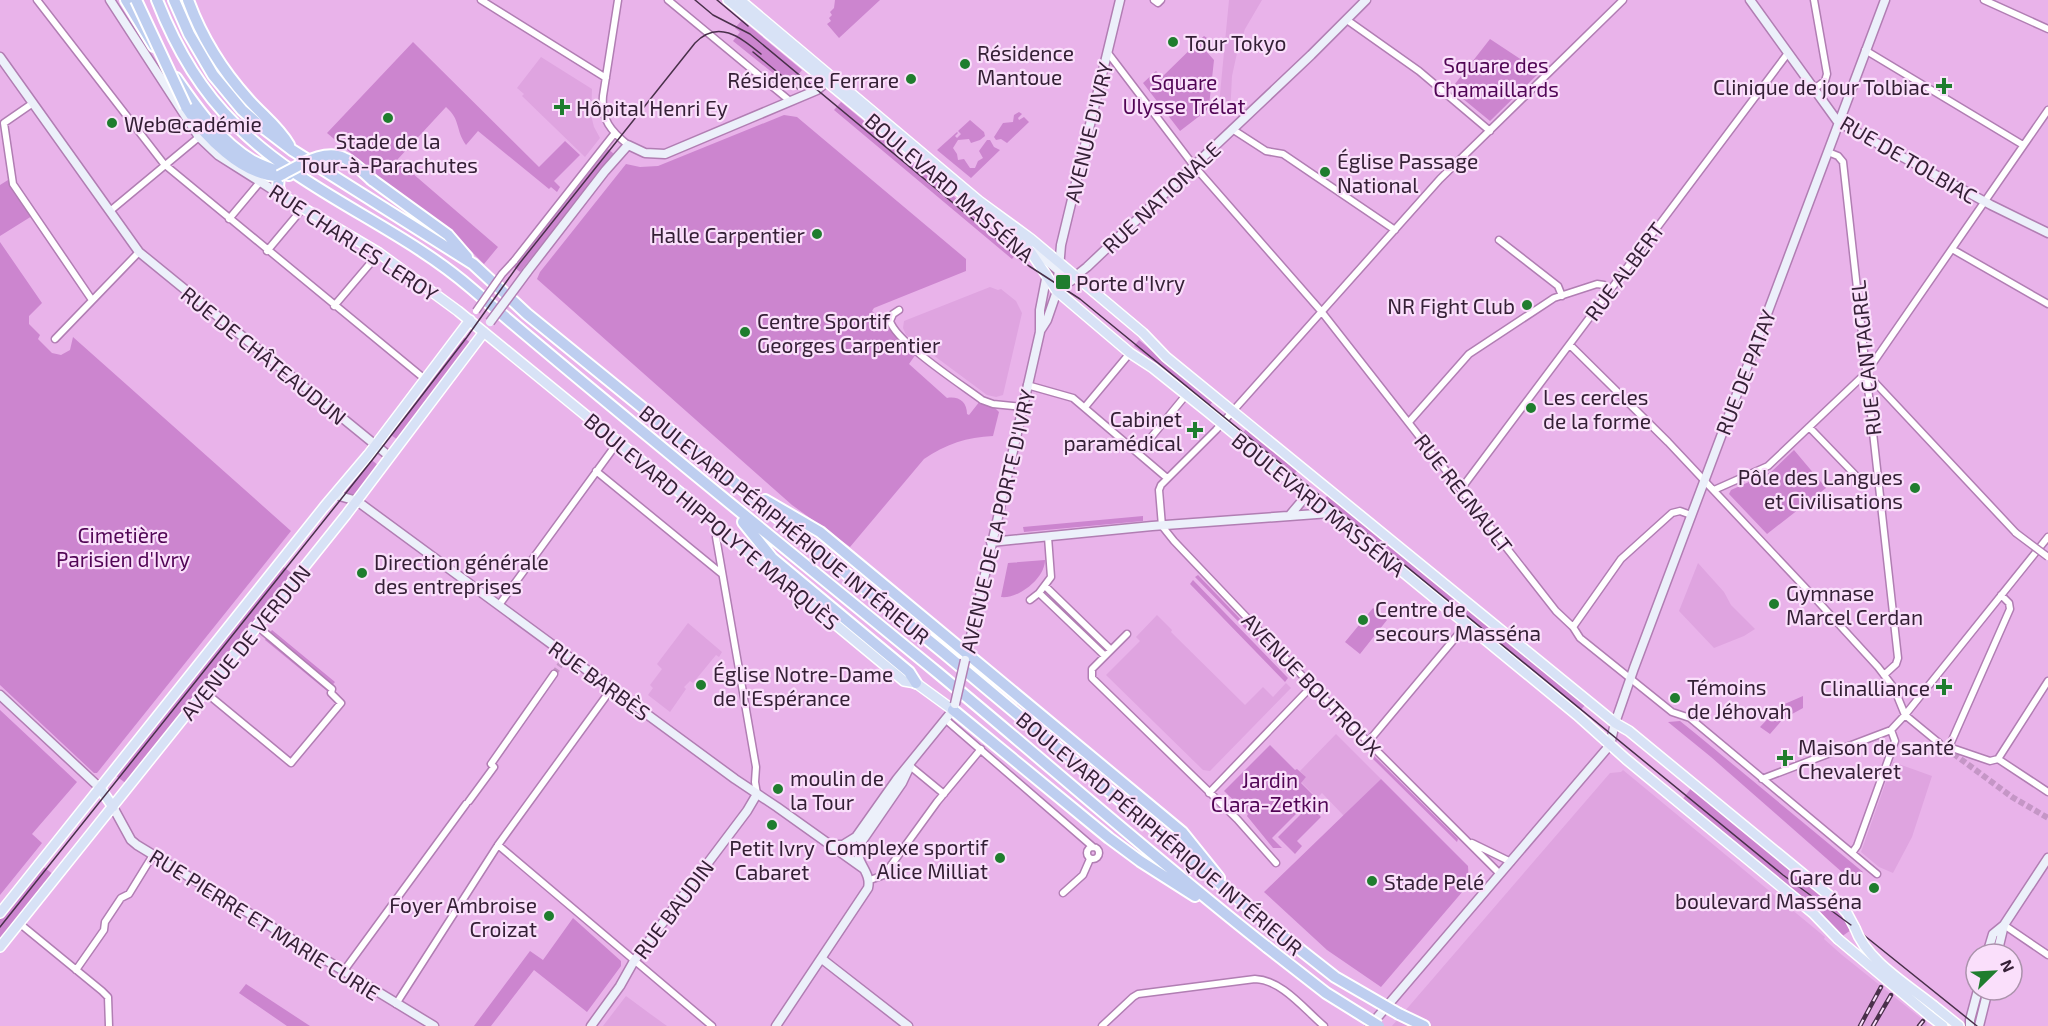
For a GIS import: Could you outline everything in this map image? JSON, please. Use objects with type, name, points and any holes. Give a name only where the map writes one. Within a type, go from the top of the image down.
[{"type":"highway","points":[[126,0],[137,21],[185,92],[220,136],[255,162],[308,182]]},
{"type":"highway","points":[[136,0],[186,107],[206,134],[220,147],[255,171],[279,176],[320,156],[336,155],[351,162],[448,235],[473,264]]},
{"type":"highway","points":[[157,0],[184,59],[222,111],[261,148],[308,182],[392,232],[467,285],[727,503],[938,673],[1230,918],[1326,993],[1379,1026]]},
{"type":"highway","name":"BOULEVARD PÉRIPHÉRIQUE INTÉRIEUR","points":[[174,0],[203,58],[228,94],[258,124],[292,150],[473,264],[527,314],[934,645],[1235,897],[1335,977],[1424,1026]]},
{"type":"highway","points":[[188,0],[201,30],[221,64],[246,97],[280,130],[292,150]]},
{"type":"highway","points":[[279,176],[280,195]]},
{"type":"highway","points":[[736,483],[820,532],[966,657],[1182,832],[1235,897]]},
{"type":"highway","points":[[727,503],[772,558],[909,672],[916,683]]},
{"type":"highway","points":[[954,707],[1108,838],[1230,918]]},
{"type":"main road","name":"RUE CHARLES LEROY","points":[[110,0],[199,137],[218,155],[280,195],[379,253],[473,322]]},
{"type":"main road","name":"BOULEVARD MASSÉNA","points":[[729,0],[979,201],[1016,227],[1073,279],[1318,481],[1836,900],[1847,913],[1859,939],[1874,957],[1959,1026]]},
{"type":"main road","name":"BOULEVARD MASSÉNA","points":[[740,0],[829,80],[1030,251],[1057,291],[1130,353],[1153,368],[1221,423],[1570,710],[1795,898],[1838,939],[1943,1026]]},
{"type":"main road","name":"AVENUE D'IVRY","points":[[1059,267],[1061,245],[1120,0]]},
{"type":"main road","name":"RUE NATIONALE","points":[[1057,291],[1073,279],[1194,166],[1366,0]]},
{"type":"main road","name":"RUE DE TOLBIAC","points":[[1750,0],[1838,122],[1984,202],[2048,233]]},
{"type":"main road","name":"RUE DE PATAY","points":[[1610,745],[1630,678],[1885,0]]},
{"type":"main road","name":"RUE DE CHÂTEAUDUN","points":[[0,57],[139,252],[389,456]]},
{"type":"main road","points":[[484,332],[604,171],[628,145],[645,153],[665,154],[817,90],[829,80]]},
{"type":"main road","points":[[1030,251],[1059,267]]},
{"type":"main road","name":"AVENUE DE LA PORTE D'IVRY","points":[[1040,332],[1047,320],[1057,291],[1059,267]]},
{"type":"main road","name":"AVENUE DE LA PORTE D'IVRY","points":[[954,707],[1040,332],[1040,310],[1047,274]]},
{"type":"main road","name":"AVENUE DE VERDUN","points":[[0,914],[473,322]]},
{"type":"main road","name":"BOULEVARD HIPPOLYTE MARQUÈS","points":[[473,322],[904,681],[916,683],[954,707]]},
{"type":"main road","name":"AVENUE DE VERDUN","points":[[0,948],[357,501],[484,332]]},
{"type":"main road","points":[[1290,515],[1318,481]]},
{"type":"main road","name":"RUE BARBÈS","points":[[336,495],[357,501],[499,605],[564,659],[612,688],[735,779],[864,868]]},
{"type":"main road","points":[[991,542],[1330,513]]},
{"type":"main road","points":[[0,695],[100,788],[113,807]]},
{"type":"main road","points":[[829,845],[843,845],[854,839],[897,779],[910,766],[954,707]]},
{"type":"main road","points":[[1370,1026],[1610,745]]},
{"type":"main road","points":[[776,1026],[867,890],[870,880],[857,854],[858,847],[902,783],[910,766]]},
{"type":"main road","name":"RUE BAUDIN","points":[[591,1026],[620,986],[634,961],[745,814],[757,794]]},
{"type":"main road","name":"RUE PIERRE ET MARIE CURIE","points":[[113,807],[131,840],[434,1026]]},
{"type":"main road","points":[[1991,942],[1994,934],[2004,925],[2048,858]]},
{"type":"main road","points":[[2000,942],[2004,925]]},
{"type":"main road","points":[[822,959],[908,1026]]},
{"type":"main road","points":[[1970,1026],[1975,1002]]},
{"type":"main road","points":[[1979,1026],[1985,1002]]},
{"type":"street","points":[[37,0],[164,164],[426,380]]},
{"type":"street","points":[[481,0],[606,78]]},
{"type":"street","points":[[490,6],[496,0]]},
{"type":"street","points":[[618,0],[602,109],[607,124],[614,134],[628,145]]},
{"type":"street","points":[[668,0],[790,102]]},
{"type":"street","points":[[1154,0],[1158,3],[1161,0]]},
{"type":"street","points":[[1233,411],[1440,179],[1623,0]]},
{"type":"street","points":[[1814,0],[1827,74],[1825,81],[1814,89]]},
{"type":"street","points":[[1984,0],[2048,29]]},
{"type":"street","points":[[1347,20],[1419,71],[1490,131]]},
{"type":"street","points":[[1865,51],[2023,146]]},
{"type":"street","name":"RUE REGNAULT","points":[[1108,53],[1194,166],[1321,311],[1556,611],[1573,627],[1580,638],[1672,712],[1690,718],[1877,874]]},
{"type":"street","name":"RUE ALBERT","points":[[1461,489],[1788,53]]},
{"type":"street","points":[[33,103],[4,123],[13,184],[92,300]]},
{"type":"street","points":[[1714,490],[1768,466],[1866,373],[2048,110]]},
{"type":"street","points":[[1232,129],[1266,151],[1283,154],[1395,230]]},
{"type":"street","points":[[473,322],[476,311],[502,274],[614,134]]},
{"type":"street","points":[[110,212],[164,164],[199,137]]},
{"type":"street","name":"RUE CANTAGREL","points":[[1828,152],[1840,157],[1843,162],[1898,658],[1896,664],[1884,675]]},
{"type":"street","points":[[229,219],[260,182]]},
{"type":"street","points":[[267,251],[303,208]]},
{"type":"street","points":[[1499,240],[1558,286],[1562,296]]},
{"type":"street","points":[[1952,249],[2048,304]]},
{"type":"street","points":[[55,339],[139,252]]},
{"type":"street","points":[[334,306],[379,253]]},
{"type":"street","points":[[1409,422],[1469,354],[1554,298],[1598,284],[1611,289]]},
{"type":"street","points":[[899,310],[891,315],[890,321],[892,328],[904,341],[982,400],[993,404],[1023,407]]},
{"type":"street","points":[[1570,345],[1714,490],[1863,650],[1894,688],[1905,715],[1939,743]]},
{"type":"street","points":[[1085,407],[1130,353]]},
{"type":"street","points":[[1866,373],[2016,533],[2048,557]]},
{"type":"street","points":[[1027,384],[1073,398],[1167,478]]},
{"type":"street","points":[[1138,452],[1186,395]]},
{"type":"street","name":"BOULEVARD MASSÉNA","points":[[1221,423],[1233,411]]},
{"type":"street","points":[[1162,526],[1159,490],[1167,478],[1221,423]]},
{"type":"street","points":[[1809,427],[1863,483],[1878,481]]},
{"type":"street","points":[[499,605],[618,442]]},
{"type":"street","points":[[596,471],[722,574]]},
{"type":"street","points":[[1573,627],[1622,559],[1672,513],[1680,511],[1691,515]]},
{"type":"street","name":"AVENUE BOUTROUX","points":[[1162,526],[1175,543],[1312,686],[1500,874]]},
{"type":"street","points":[[721,528],[716,537],[756,766],[757,794]]},
{"type":"street","points":[[1029,600],[1039,593],[1052,577],[1047,537]]},
{"type":"street","points":[[1762,779],[1891,730],[2048,537]]},
{"type":"street","points":[[1045,586],[1111,650]]},
{"type":"street","points":[[1039,593],[1104,656]]},
{"type":"street","points":[[2001,595],[2009,603],[2010,609],[1949,747],[1990,761],[1998,759],[2048,681]]},
{"type":"street","points":[[1368,742],[1466,624]]},
{"type":"street","points":[[205,692],[291,763],[341,703],[331,693],[332,689],[257,626]]},
{"type":"street","points":[[1127,634],[1092,669],[1092,678],[1236,819],[1276,863]]},
{"type":"street","points":[[343,972],[494,767],[491,764],[554,674]]},
{"type":"street","points":[[1209,792],[1312,686]]},
{"type":"street","points":[[396,1004],[498,845],[612,688]]},
{"type":"street","points":[[945,719],[1098,850],[1099,854],[1095,859],[1090,859],[1083,875],[1063,893]]},
{"type":"street","points":[[1852,853],[1857,846],[1895,741],[1891,730]]},
{"type":"street","points":[[870,880],[884,875],[944,794],[981,749]]},
{"type":"street","points":[[1998,759],[2048,792]]},
{"type":"street","points":[[910,766],[944,794]]},
{"type":"street","name":"AVENUE BOUTROUX","points":[[1466,840],[1511,862]]},
{"type":"street","points":[[498,845],[712,1026]]},
{"type":"street","points":[[76,970],[104,930],[105,922],[122,898],[129,894],[153,855]]},
{"type":"street","points":[[19,923],[108,997],[110,1026]]},
{"type":"street","points":[[2004,925],[2048,955]]},
{"type":"street","points":[[1102,1026],[1136,995],[1255,979],[1276,985],[1324,1026]]},
{"type":"shaded area","points":[[1229,0],[1262,0],[1245,29],[1237,53],[1232,76],[1230,115],[1218,115]]},
{"type":"shaded area","name":"Hôpital Henri Ey","points":[[541,57],[592,89],[591,115],[600,138],[585,157],[522,96],[524,94],[517,88]]},
{"type":"shaded area","points":[[990,287],[1001,289],[1016,301],[1022,313],[1003,395],[996,397],[987,395],[906,335],[903,328],[904,321]]},
{"type":"shaded area","points":[[1698,563],[1724,592],[1731,605],[1755,629],[1714,648],[1679,611]]},
{"type":"shaded area","points":[[1157,615],[1172,630],[1171,632],[1245,705],[1263,687],[1273,697],[1286,683],[1291,688],[1210,771],[1203,770],[1106,675],[1140,641],[1136,637]]},
{"type":"shaded area","points":[[688,623],[722,652],[719,657],[716,655],[693,683],[690,681],[684,687],[686,689],[670,712],[648,695],[653,688],[650,685],[662,669],[657,664]]},
{"type":"shaded area","points":[[1336,734],[1381,779],[1344,816],[1322,793],[1317,798],[1301,782],[1306,777],[1300,771]]},
{"type":"shaded area","points":[[1893,762],[1932,776],[1912,837],[1893,873],[1879,867],[1861,852]]},
{"type":"shaded area","points":[[1623,770],[1825,937],[1824,939],[1842,955],[1927,1023],[1926,1026],[1392,1026],[1610,773]]},
{"type":"shaded area","points":[[626,996],[649,1013],[667,1026],[603,1026]]},
{"type":"green space","points":[[835,0],[880,0],[839,38],[827,24],[831,21],[830,12],[834,8]]},
{"type":"green space","points":[[742,20],[802,70],[789,86],[733,41],[740,32],[735,28]]},
{"type":"green space","name":"Square Ulysse Trélat","points":[[1204,36],[1207,38],[1204,42],[1209,47],[1205,50],[1214,60],[1209,106],[1206,111],[1180,131],[1143,83],[1156,71],[1162,77]]},
{"type":"green space","name":"Square des Chamaillards","points":[[1490,39],[1540,72],[1490,121],[1451,89]]},
{"type":"green space","name":"Stade de la Tour-à-Parachutes","points":[[413,42],[539,167],[565,141],[580,155],[554,181],[560,187],[557,192],[551,187],[549,189],[478,131],[466,145],[454,116],[446,107],[397,160],[498,247],[484,264],[446,226],[384,181],[327,133]]},
{"type":"green space","points":[[841,102],[1019,251],[1012,259],[834,110]]},
{"type":"green space","points":[[1019,112],[1022,114],[1019,120],[1024,117],[1029,122],[1007,143],[1001,139],[996,140],[994,137],[1003,123],[1013,122],[1014,115]]},
{"type":"green space","name":"Centre Sportif Georges Carpentier","points":[[784,115],[797,117],[966,259],[966,271],[874,308],[872,311],[916,354],[909,364],[947,398],[962,401],[966,406],[967,414],[969,415],[980,401],[994,407],[999,412],[993,436],[957,442],[924,459],[850,547],[792,505],[537,279],[540,272],[626,164],[640,167],[658,166]]},
{"type":"green space","points":[[970,120],[984,132],[985,136],[971,143],[969,139],[958,140],[953,148],[958,160],[964,159],[970,168],[975,168],[978,161],[983,158],[979,151],[987,140],[990,140],[994,147],[1000,150],[971,178],[937,150],[957,132],[955,136],[957,138],[961,134],[958,131]]},
{"type":"green space","points":[[608,149],[614,154],[520,272],[514,267]]},
{"type":"green space","points":[[8,180],[32,216],[0,236],[0,185]]},
{"type":"green space","name":"Cimetière Parisien d'Ivry","points":[[0,242],[42,303],[29,316],[29,324],[40,335],[38,339],[52,353],[61,355],[70,350],[73,337],[291,531],[97,773],[94,773],[0,685]]},
{"type":"green space","points":[[462,336],[472,344],[398,440],[388,433]]},
{"type":"green space","points":[[1139,340],[1213,401],[1208,408],[1134,346]]},
{"type":"green space","points":[[1246,429],[1297,471],[1292,476],[1242,434]]},
{"type":"green space","points":[[1794,450],[1826,488],[1767,534],[1729,494],[1731,490],[1771,472]]},
{"type":"green space","points":[[369,458],[378,465],[354,496],[342,493]]},
{"type":"green space","points":[[1328,495],[1455,598],[1449,606],[1322,502]]},
{"type":"green space","points":[[1143,516],[1143,521],[1024,532],[1023,527]]},
{"type":"green space","points":[[1045,560],[1041,574],[1030,586],[1015,595],[1001,597],[1008,563]]},
{"type":"green space","points":[[281,565],[294,575],[127,784],[116,776],[145,736]]},
{"type":"green space","points":[[1198,575],[1296,677],[1294,679],[1195,577]]},
{"type":"green space","points":[[1193,580],[1288,678],[1285,682],[1190,584]]},
{"type":"green space","points":[[1464,605],[1586,704],[1579,712],[1458,613]]},
{"type":"green space","points":[[1373,608],[1387,620],[1360,654],[1345,642]]},
{"type":"green space","points":[[272,630],[335,682],[327,691],[265,640]]},
{"type":"green space","points":[[1803,696],[1803,708],[1783,719],[1770,734],[1760,727],[1780,706]]},
{"type":"green space","points":[[0,710],[77,782],[32,834],[42,843],[0,895]]},
{"type":"green space","points":[[1680,721],[1863,872],[1851,880],[1668,722]]},
{"type":"green space","name":"Jardin Clara-Zetkin","points":[[1270,745],[1295,770],[1297,769],[1306,777],[1301,783],[1314,796],[1272,838],[1282,848],[1273,848],[1247,816],[1248,814],[1224,791]]},
{"type":"green space","points":[[1374,756],[1458,839],[1457,842],[1372,758]]},
{"type":"green space","name":"Stade Pelé","points":[[1381,779],[1468,866],[1469,884],[1381,987],[1327,950],[1264,892]]},
{"type":"green space","points":[[1692,787],[1836,905],[1851,930],[1841,937],[1682,800]]},
{"type":"green space","points":[[1310,805],[1321,817],[1297,841],[1302,846],[1295,854],[1278,837]]},
{"type":"green space","points":[[41,865],[54,875],[0,943],[0,917]]},
{"type":"green space","points":[[573,918],[621,961],[621,966],[587,1012],[534,970],[491,1026],[474,1026],[530,951],[543,960]]},
{"type":"green space","points":[[246,984],[310,1026],[287,1026],[239,993]]},
{"type":"tunnel","points":[[554,674],[562,662]]},
{"type":"tunnel","points":[[1939,743],[2012,797],[2048,818]]},
{"type":"tram line","points":[[695,0],[713,15],[750,34],[1029,266],[1080,299],[1783,875],[1855,928],[1977,1026]]},
{"type":"tram line","points":[[717,0],[748,26]]},
{"type":"tram line","points":[[0,927],[373,459],[467,337],[519,264],[695,43],[712,32],[720,31],[737,37],[761,54]]},
{"type":"tram line","points":[[753,52],[798,89]]},
{"type":"railway","points":[[1860,1026],[1881,987]]},
{"type":"railway","points":[[1873,1026],[1891,995]]},
{"type":"railway","points":[[1919,1026],[1923,1021]]},
{"type":"place","name":"Tour Tokyo","points":[[1173,42]]},
{"type":"place","name":"Résidence Mantoue","points":[[965,64]]},
{"type":"place","name":"Résidence Ferrare","points":[[911,79]]},
{"type":"place","name":"Clinique de jour Tolbiac","points":[[1944,86]]},
{"type":"place","name":"Hôpital Henri Ey","points":[[562,107]]},
{"type":"place","name":"Stade de la Tour-à-Parachutes","points":[[388,118]]},
{"type":"place","name":"Web@cadémie","points":[[112,123]]},
{"type":"place","name":"Église Passage National","points":[[1325,172]]},
{"type":"place","name":"Halle Carpentier","points":[[817,234]]},
{"type":"place","name":"Porte d'Ivry","points":[[1063,282]]},
{"type":"place","name":"NR Fight Club","points":[[1527,305]]},
{"type":"place","name":"Centre Sportif Georges Carpentier","points":[[745,332]]},
{"type":"place","name":"Les cercles de la forme","points":[[1531,408]]},
{"type":"place","name":"Cabinet paramédical","points":[[1195,430]]},
{"type":"place","name":"Pôle des Langues et Civilisations","points":[[1915,488]]},
{"type":"place","name":"Direction générale des entreprises","points":[[362,573]]},
{"type":"place","name":"Gymnase Marcel Cerdan","points":[[1774,604]]},
{"type":"place","name":"Centre de secours Masséna","points":[[1363,620]]},
{"type":"place","name":"Église Notre-Dame de l'Espérance","points":[[701,685]]},
{"type":"place","name":"Clinalliance","points":[[1944,687]]},
{"type":"place","name":"Témoins de Jéhovah","points":[[1675,698]]},
{"type":"place","name":"Maison de santé Chevaleret","points":[[1785,758]]},
{"type":"place","name":"moulin de la Tour","points":[[778,789]]},
{"type":"place","name":"Petit Ivry Cabaret","points":[[772,825]]},
{"type":"place","name":"Complexe sportif Alice Milliat","points":[[1000,858]]},
{"type":"place","name":"Stade Pelé","points":[[1372,881]]},
{"type":"place","name":"Gare du boulevard Masséna","points":[[1874,888]]},
{"type":"place","name":"Foyer Ambroise Croizat","points":[[549,916]]}]
